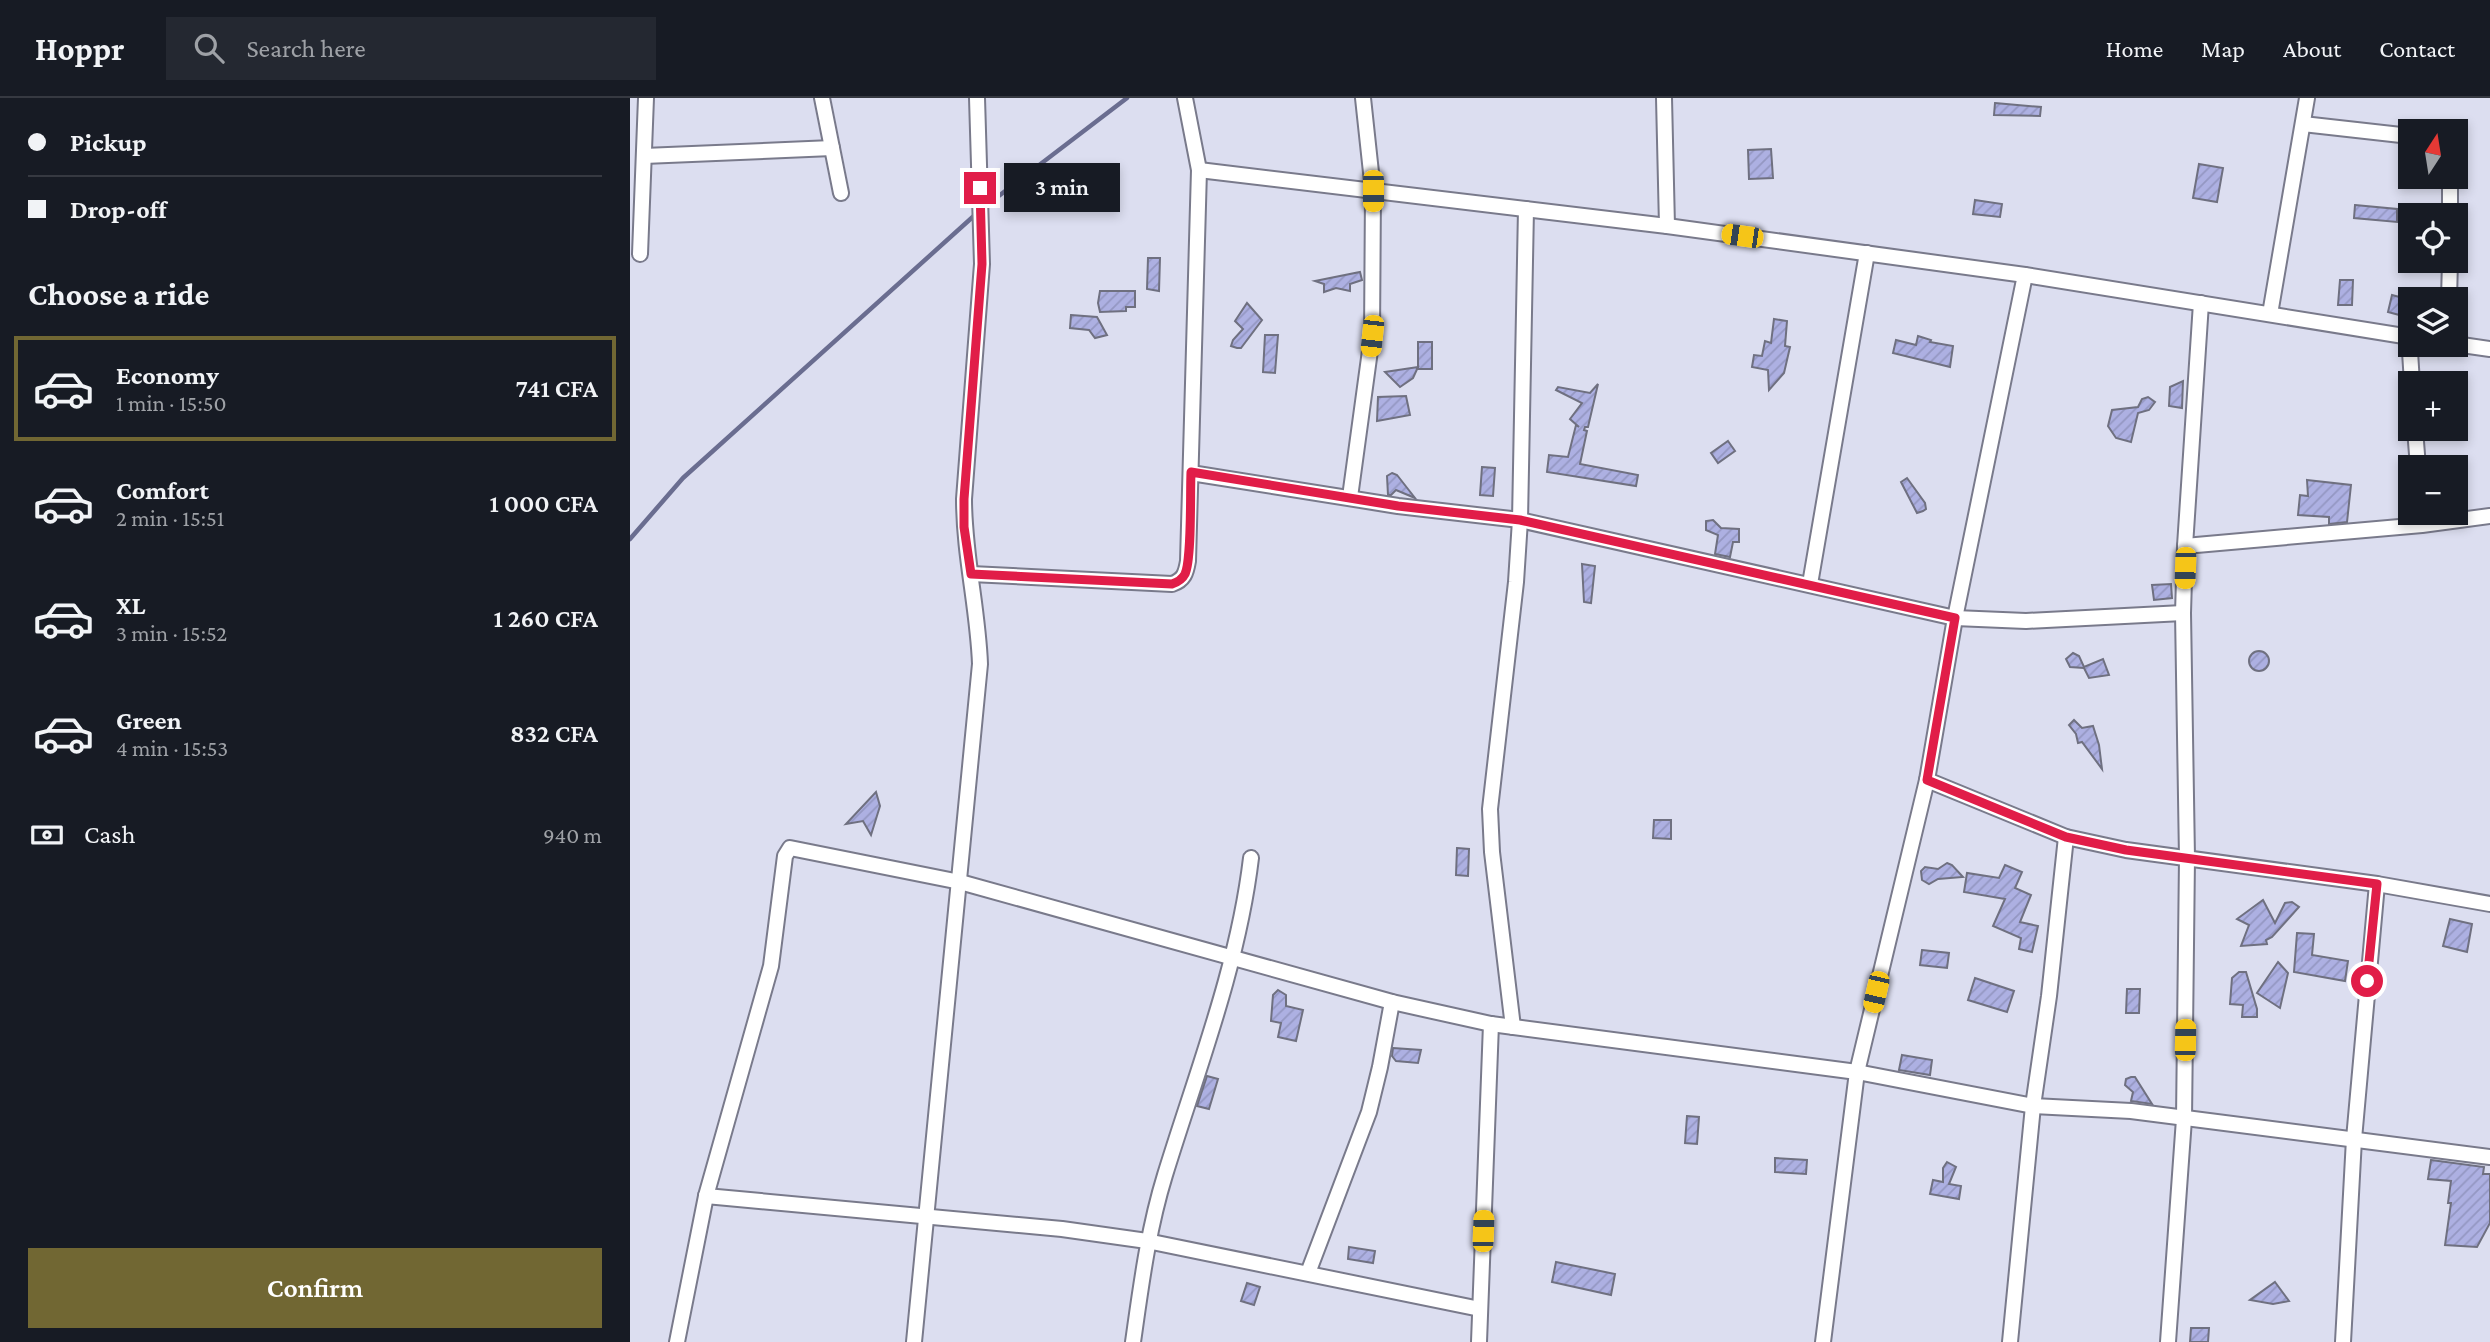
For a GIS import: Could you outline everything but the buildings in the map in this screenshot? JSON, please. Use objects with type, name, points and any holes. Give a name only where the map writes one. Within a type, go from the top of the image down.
[{"type":"street","points":[[640,254],[646,98]]},
{"type":"street","points":[[822,98],[841,193]]},
{"type":"street","points":[[915,1342],[980,664],[979,625],[964,513],[982,264],[977,98]]},
{"type":"street","points":[[971,574],[1172,584],[1184,576],[1188,561],[1199,170],[1185,98]]},
{"type":"street","points":[[1350,497],[1372,336],[1373,191],[1363,98]]},
{"type":"street","points":[[1664,98],[1667,226]]},
{"type":"street","points":[[2270,314],[2306,98]]},
{"type":"street","points":[[2303,124],[2398,135]]},
{"type":"street","points":[[644,156],[832,148]]},
{"type":"street","points":[[1199,170],[1667,226],[1867,253],[2025,275],[2398,335]]},
{"type":"street","points":[[1513,1027],[1492,852],[1490,809],[1516,582],[1520,520],[1526,209]]},
{"type":"street","points":[[1810,584],[1867,253]]},
{"type":"street","points":[[1823,1342],[1857,1072],[1927,780],[1955,618],[2025,275]]},
{"type":"street","points":[[2168,1342],[2183,1119],[2188,858],[2183,613],[2185,546],[2202,303]]},
{"type":"street","points":[[2468,346],[2490,349]]},
{"type":"street","points":[[1191,472],[1398,506],[1520,520],[1955,618],[2026,621],[2183,613]]},
{"type":"street","points":[[2468,517],[2490,516]]},
{"type":"street","points":[[2185,546],[2398,522]]},
{"type":"street","points":[[1927,780],[2066,837],[2126,850],[2377,884],[2490,904]]},
{"type":"street","points":[[2010,1342],[2033,1106],[2049,996],[2066,837]]},
{"type":"street","points":[[677,1342],[706,1196],[771,966],[787,850],[790,848],[960,883],[1392,1002],[1491,1024],[1857,1072],[2033,1106],[2131,1111],[2490,1157]]},
{"type":"street","points":[[1133,1342],[1147,1241],[1164,1177],[1205,1054],[1244,907],[1251,858]]},
{"type":"street","points":[[2343,1342],[2354,1139],[2377,884]]},
{"type":"street","points":[[1308,1273],[1369,1112],[1392,1002]]},
{"type":"street","points":[[1479,1342],[1491,1024]]},
{"type":"street","points":[[706,1196],[1062,1229],[1147,1241],[1480,1309]]},
{"type":"waterway","points":[[983,208],[1127,98]]},
{"type":"waterway","points":[[630,539],[683,478],[976,214]]},
{"type":"route","points":[[980,188],[982,264],[964,499],[964,527],[971,574],[1172,584],[1180,581],[1187,570],[1188,561],[1191,472],[1398,506],[1520,520],[1955,618],[1927,780],[2066,837],[2126,850],[2377,884],[2367,981]]}]
